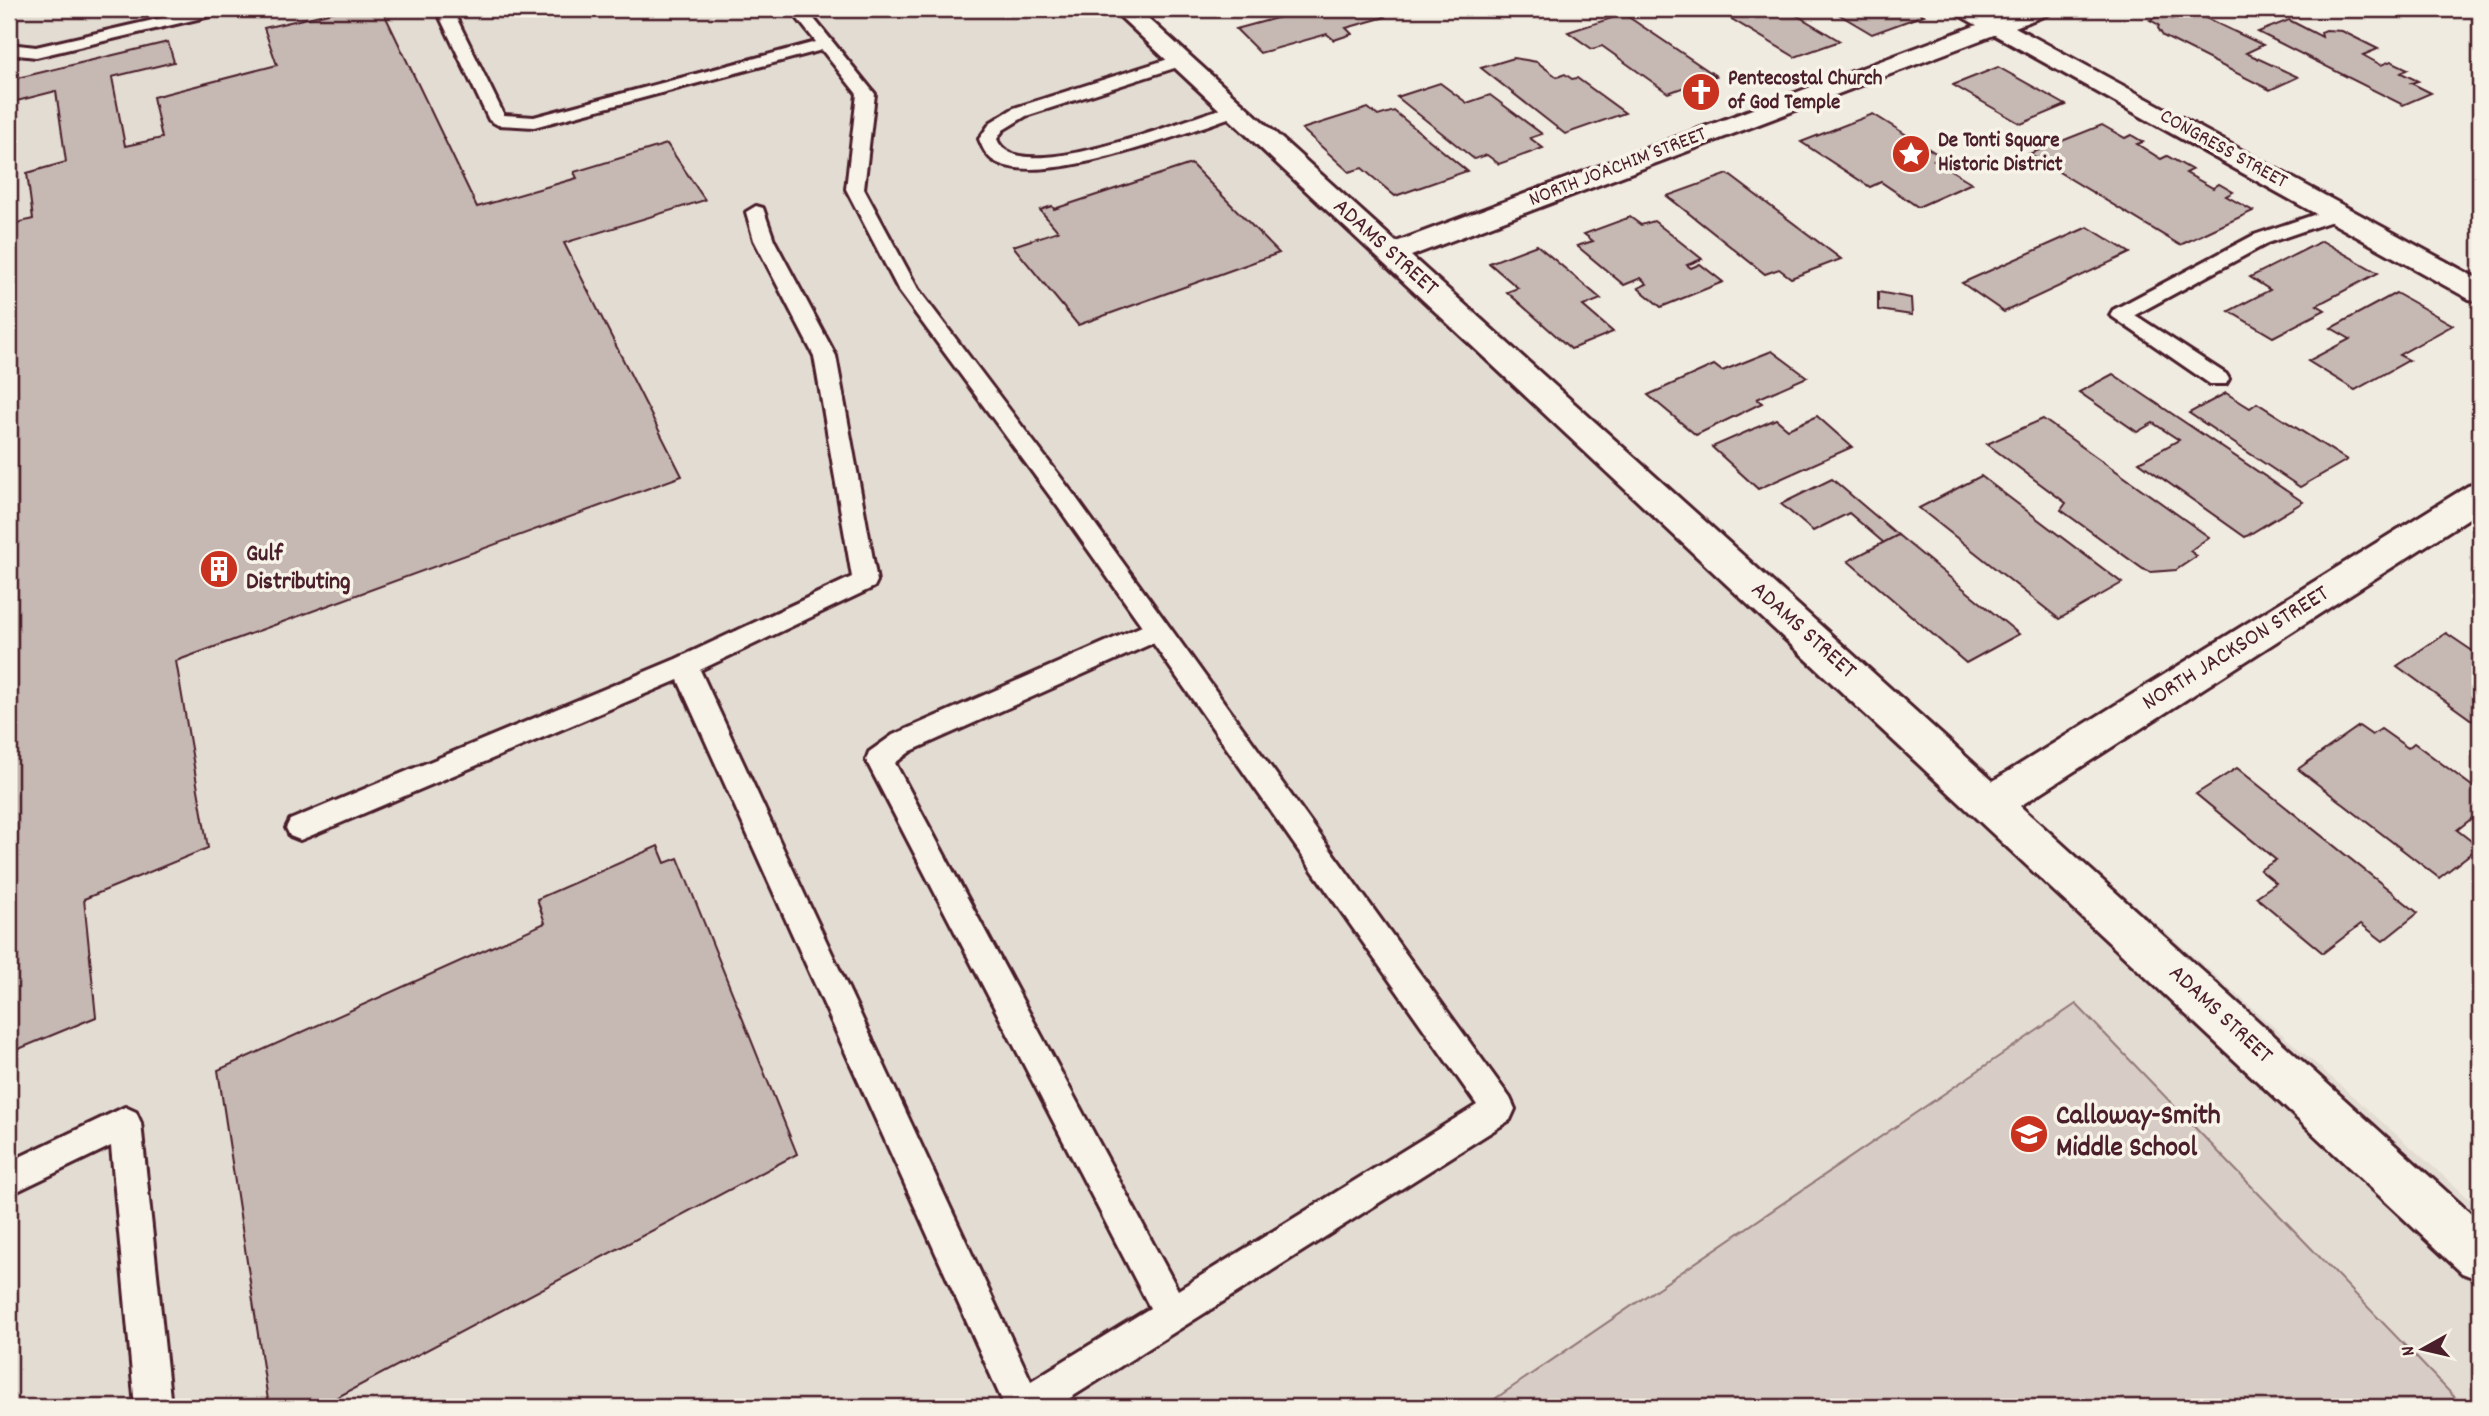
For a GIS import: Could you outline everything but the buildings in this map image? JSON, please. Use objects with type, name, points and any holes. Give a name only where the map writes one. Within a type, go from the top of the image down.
[{"type":"street","name":"ADAMS STREET","points":[[1124,9],[2480,1255]]},
{"type":"street","name":"CONGRESS STREET","points":[[1965,9],[2480,292]]},
{"type":"street","name":"NORTH JOACHIM STREET","points":[[1390,254],[2041,9]]},
{"type":"street","name":"NORTH JACKSON STREET","points":[[1991,803],[2480,495]]},
{"type":"lane","points":[[9,49],[36,52],[221,9]]},
{"type":"lane","points":[[444,9],[498,120],[534,122],[827,44]]},
{"type":"lane","points":[[684,666],[1023,1407],[1499,1109],[1158,630],[909,291],[855,189],[866,94],[799,9]]},
{"type":"lane","points":[[1181,60],[1020,112],[997,126],[988,139],[991,148],[1004,159],[1037,164],[1081,159],[1234,110]]},
{"type":"lane","points":[[300,828],[684,666],[865,581],[825,356],[764,240],[756,212]]},
{"type":"lane","points":[[2218,379],[2120,315],[2261,239],[2337,214]]},
{"type":"lane","points":[[1158,630],[902,743],[879,760],[1172,1314]]},
{"type":"lane","points":[[9,1179],[125,1123],[153,1407]]},
{"type":"shaded area","points":[[9,9],[1115,9],[2480,1208],[2480,1407],[9,1407]]},
{"type":"shaded area","name":"Calloway-Smith Middle School","points":[[2076,1004],[2464,1407],[1483,1407]]},
{"type":"place","name":"Pentecostal Church of God Temple","points":[[1701,92]]},
{"type":"place","name":"De Tonti Square Historic District","points":[[1911,154]]},
{"type":"place","name":"Gulf Distributing","points":[[219,569]]},
{"type":"place","name":"Calloway-Smith Middle School","points":[[2029,1134]]}]
